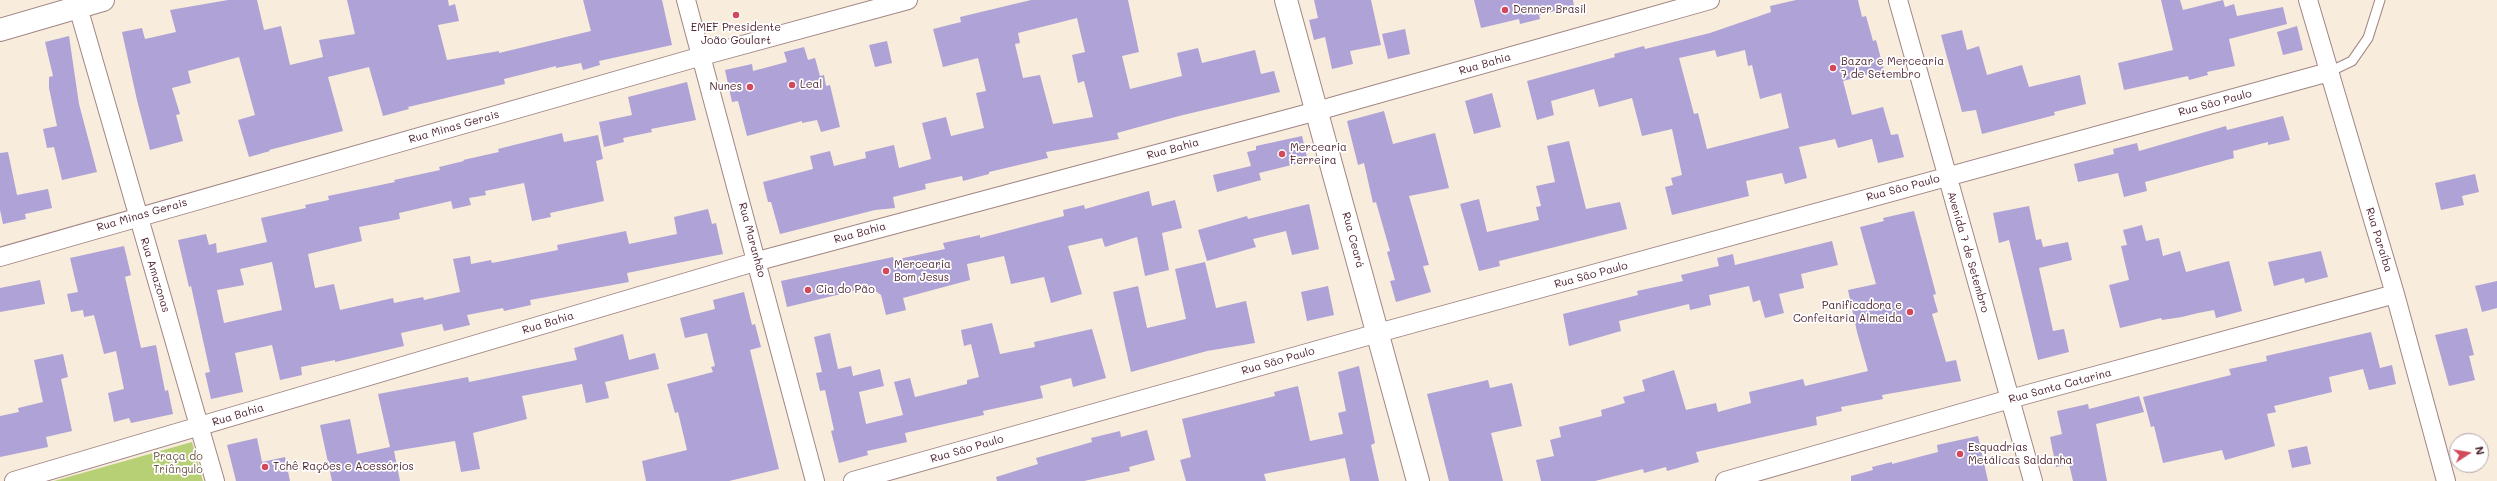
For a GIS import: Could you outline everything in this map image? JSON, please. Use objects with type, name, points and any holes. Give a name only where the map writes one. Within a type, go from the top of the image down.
[{"type":"street","points":[[0,30],[77,4],[103,0]]},
{"type":"street","name":"Rua Maranhão","points":[[686,0],[758,261],[815,481]]},
{"type":"street","name":"Rua Minas Gerais","points":[[0,257],[137,216],[702,56],[908,0]]},
{"type":"street","name":"Rua Ceará","points":[[1286,0],[1418,481]]},
{"type":"street","name":"Rua Bahia","points":[[14,481],[758,261],[1317,111],[1710,0]]},
{"type":"street","name":"Avenida 7 de Setembro","points":[[1898,0],[1946,176],[2033,481]]},
{"type":"street","name":"Rua Paraíba","points":[[2308,0],[2395,294],[2446,481]]},
{"type":"street","name":"Rua Amazonas","points":[[77,4],[137,216],[215,481]]},
{"type":"street","name":"Rua São Paulo","points":[[853,481],[1378,333],[2329,72]]},
{"type":"street","name":"Rua Santa Catarina","points":[[1725,481],[2010,399],[2395,294]]},
{"type":"lane","points":[[2329,72],[2352,61],[2368,38],[2380,0]]},
{"type":"green space","name":"Praça do Triângulo","points":[[192,442],[203,481],[54,481]]},
{"type":"building","points":[[228,0],[257,0],[264,30],[281,26],[290,65],[323,57],[319,40],[355,34],[347,0],[448,0],[449,6],[455,4],[459,21],[438,25],[447,60],[499,51],[499,53],[591,31],[583,0],[662,0],[672,45],[599,61],[600,65],[583,70],[581,63],[556,68],[556,66],[504,79],[505,84],[408,107],[409,109],[383,116],[369,67],[328,77],[343,131],[269,150],[270,151],[249,157],[238,120],[255,115],[239,57],[188,71],[191,83],[172,88],[180,114],[176,115],[183,141],[150,150],[122,32],[142,28],[145,39],[176,32],[170,10]]},
{"type":"building","points":[[1031,0],[1128,0],[1139,52],[1122,56],[1130,89],[1182,76],[1177,53],[1198,48],[1202,63],[1255,50],[1261,74],[1274,71],[1280,92],[1179,116],[1117,133],[1119,139],[1046,152],[1048,158],[989,172],[989,174],[963,181],[962,176],[925,184],[926,189],[893,197],[895,208],[875,210],[780,234],[771,202],[768,202],[763,182],[813,169],[810,156],[830,151],[834,166],[866,158],[865,152],[894,145],[899,168],[931,159],[922,123],[946,117],[951,136],[984,128],[976,93],[986,91],[978,58],[943,67],[933,29],[961,22],[960,17]],"holes":[[[1077,18],[1085,52],[1072,55],[1078,83],[1084,81],[1093,117],[1053,124],[1040,75],[1023,78],[1015,44],[1020,43],[1018,33]]]},
{"type":"building","points":[[1314,0],[1371,0],[1381,45],[1350,51],[1353,64],[1332,69],[1325,37],[1314,40],[1309,20],[1318,18]]},
{"type":"building","points":[[1474,0],[1573,0],[1574,6],[1539,15],[1540,19],[1520,24],[1519,19],[1481,28]]},
{"type":"building","points":[[1796,0],[1858,0],[1862,17],[1866,16],[1873,41],[1876,40],[1884,70],[1843,81],[1852,115],[1883,107],[1891,135],[1898,134],[1904,157],[1878,163],[1872,139],[1838,148],[1835,139],[1799,147],[1807,178],[1785,184],[1782,173],[1746,181],[1749,196],[1672,215],[1665,187],[1673,185],[1671,178],[1682,175],[1672,129],[1642,136],[1632,98],[1599,107],[1594,89],[1551,101],[1554,115],[1537,120],[1527,81],[1615,57],[1614,54],[1644,46],[1645,49],[1710,33],[1771,12],[1770,6]],"holes":[[[1715,50],[1717,57],[1745,50],[1748,66],[1752,65],[1760,99],[1781,93],[1789,128],[1707,149],[1698,113],[1694,114],[1679,58]]]},
{"type":"building","points":[[2161,0],[2180,0],[2183,10],[2223,0],[2225,7],[2234,4],[2237,16],[2283,7],[2287,24],[2229,39],[2235,66],[2207,72],[2208,75],[2189,80],[2188,76],[2124,90],[2118,63],[2173,50]]},
{"type":"building","points":[[2297,26],[2303,50],[2283,55],[2277,32]]},
{"type":"building","points":[[1405,29],[1410,54],[1388,59],[1382,34]]},
{"type":"building","points":[[1962,30],[1967,50],[1979,46],[1987,75],[2022,65],[2029,87],[2080,75],[2086,104],[2054,112],[2055,115],[1982,134],[1976,110],[1962,112],[1941,35]]},
{"type":"building","points":[[69,36],[79,104],[97,172],[62,180],[54,147],[47,148],[43,129],[57,126],[49,88],[49,77],[53,76],[45,42]]},
{"type":"building","points":[[887,41],[892,63],[875,67],[869,45]]},
{"type":"building","points":[[804,47],[808,60],[815,58],[820,76],[824,75],[826,86],[830,85],[840,127],[821,132],[817,120],[802,123],[802,121],[747,136],[738,101],[732,102],[725,70],[752,64],[753,71],[787,62],[784,52]]},
{"type":"building","points":[[687,82],[696,120],[651,129],[652,132],[623,138],[624,142],[604,147],[599,122],[632,115],[628,97]]},
{"type":"building","points":[[1492,93],[1501,127],[1474,134],[1465,101]]},
{"type":"building","points":[[1384,111],[1393,144],[1435,133],[1449,188],[1409,196],[1429,265],[1423,266],[1431,292],[1396,302],[1390,281],[1395,280],[1387,252],[1390,251],[1376,202],[1373,203],[1364,163],[1358,165],[1347,121]]},
{"type":"building","points":[[2283,116],[2290,140],[2268,145],[2268,142],[2233,151],[2234,158],[2145,182],[2147,191],[2124,197],[2118,173],[2078,182],[2074,164],[2114,154],[2113,149],[2137,143],[2139,151],[2226,126],[2227,130]]},
{"type":"building","points":[[562,133],[564,142],[598,135],[603,159],[596,161],[604,201],[550,213],[551,217],[532,221],[524,183],[485,191],[486,195],[469,198],[471,205],[453,209],[451,201],[399,213],[400,219],[359,227],[362,241],[308,254],[315,288],[334,284],[340,310],[393,298],[394,303],[423,297],[424,300],[460,292],[453,259],[470,256],[471,264],[491,260],[492,263],[558,250],[557,245],[626,231],[629,244],[677,234],[674,217],[708,209],[712,224],[716,223],[723,254],[627,273],[629,282],[530,300],[531,305],[504,311],[503,308],[467,315],[470,325],[444,331],[442,324],[401,333],[404,346],[335,362],[335,360],[301,367],[302,375],[280,380],[272,345],[235,353],[243,392],[211,399],[205,373],[210,372],[191,286],[189,287],[178,240],[206,234],[209,245],[216,243],[217,253],[267,242],[261,218],[306,208],[305,205],[329,200],[328,196],[395,182],[394,180],[440,170],[439,167],[499,152],[498,149]],"holes":[[[272,262],[282,310],[224,323],[217,290],[244,285],[240,269]]]},
{"type":"building","points":[[1302,136],[1308,161],[1259,173],[1261,180],[1217,192],[1213,175],[1251,166],[1247,152],[1256,150],[1256,146]]},
{"type":"building","points":[[1569,141],[1586,209],[1620,202],[1627,229],[1499,261],[1500,266],[1479,271],[1460,204],[1479,199],[1487,232],[1539,220],[1536,207],[1541,206],[1536,186],[1555,182],[1547,146]]},
{"type":"building","points":[[8,152],[17,195],[48,189],[52,208],[25,214],[26,219],[3,224],[0,210],[0,153]]},
{"type":"building","points":[[2475,174],[2479,192],[2462,196],[2464,205],[2441,210],[2435,183]]},
{"type":"building","points":[[1149,191],[1152,206],[1175,200],[1182,228],[1162,233],[1169,270],[1145,276],[1137,237],[1105,247],[1102,238],[1068,246],[1082,294],[1051,303],[1044,277],[1011,284],[1004,256],[967,264],[970,280],[903,298],[906,310],[886,315],[881,295],[870,287],[787,307],[781,281],[893,257],[894,260],[945,249],[943,243],[980,235],[980,238],[1064,216],[1063,210],[1084,205],[1085,209]]},
{"type":"building","points":[[1309,204],[1319,249],[1292,255],[1286,231],[1253,239],[1256,247],[1207,261],[1198,230],[1247,216],[1248,219]]},
{"type":"building","points":[[2029,206],[2036,240],[2041,239],[2043,247],[2068,242],[2072,260],[2039,268],[2053,331],[2064,329],[2069,352],[2038,360],[2009,240],[1999,243],[1993,213]]},
{"type":"building","points":[[1914,211],[1936,294],[1933,295],[1938,312],[1932,314],[1946,362],[1956,360],[1961,381],[1882,395],[1883,399],[1841,407],[1842,411],[1816,417],[1817,425],[1696,452],[1699,462],[1667,471],[1666,467],[1644,473],[1643,469],[1595,481],[1541,481],[1536,460],[1554,456],[1550,440],[1561,437],[1559,427],[1602,416],[1601,410],[1625,403],[1623,397],[1645,391],[1642,380],[1674,370],[1686,410],[1716,403],[1718,412],[1751,403],[1749,392],[1803,379],[1805,386],[1868,371],[1857,332],[1848,290],[1876,284],[1860,227],[1884,221],[1883,218]]},
{"type":"building","points":[[2142,225],[2146,241],[2159,238],[2163,256],[2180,251],[2186,272],[2229,261],[2242,311],[2216,318],[2214,310],[2182,317],[2162,320],[2161,318],[2120,328],[2109,285],[2129,280],[2121,246],[2127,245],[2123,230]]},
{"type":"building","points":[[1832,241],[1838,265],[1801,274],[1804,288],[1779,294],[1784,313],[1765,318],[1760,300],[1753,302],[1749,286],[1709,295],[1711,305],[1690,310],[1689,304],[1619,321],[1621,331],[1569,346],[1563,314],[1638,295],[1637,291],[1683,281],[1681,275],[1719,266],[1717,258],[1733,254],[1735,265]]},
{"type":"building","points":[[124,246],[131,275],[125,277],[141,348],[156,345],[165,391],[168,390],[173,414],[131,423],[129,418],[114,422],[108,393],[124,389],[116,351],[104,354],[94,315],[84,317],[83,310],[71,312],[67,294],[78,292],[70,258]]},
{"type":"building","points":[[2321,251],[2328,277],[2305,283],[2304,278],[2274,286],[2268,262]]},
{"type":"building","points":[[1205,262],[1216,308],[1246,301],[1255,343],[1207,351],[1131,372],[1113,292],[1138,286],[1147,328],[1186,319],[1175,269]]},
{"type":"building","points":[[40,280],[45,304],[0,312],[0,288]]},
{"type":"building","points":[[2497,281],[2497,308],[2482,312],[2475,286]]},
{"type":"building","points":[[1328,286],[1334,315],[1307,321],[1301,292]]},
{"type":"building","points":[[744,292],[752,325],[755,324],[761,347],[750,350],[779,469],[729,481],[646,481],[642,461],[687,450],[678,412],[675,413],[667,384],[713,372],[711,367],[715,366],[707,333],[685,338],[680,318],[715,309],[713,300]]},
{"type":"building","points":[[992,323],[1000,354],[1035,347],[1034,342],[1092,329],[1106,378],[1073,387],[1071,378],[1040,386],[1043,398],[983,411],[984,415],[905,433],[907,442],[867,451],[868,455],[839,463],[831,431],[834,430],[825,390],[820,391],[816,373],[822,372],[814,337],[830,333],[838,369],[851,366],[853,376],[880,369],[884,386],[859,392],[866,424],[903,415],[894,382],[910,378],[915,397],[967,384],[967,380],[979,377],[971,344],[964,346],[961,330]]},
{"type":"building","points":[[2467,328],[2474,355],[2469,356],[2475,380],[2449,386],[2435,335]]},
{"type":"building","points":[[2371,332],[2380,368],[2392,365],[2396,384],[2369,390],[2363,369],[2329,377],[2332,392],[2274,406],[2276,412],[2267,414],[2275,446],[2225,460],[2222,450],[2163,463],[2154,426],[2151,427],[2143,397],[2231,375],[2229,369],[2267,361],[2266,356]]},
{"type":"building","points":[[623,334],[629,360],[655,353],[659,369],[605,382],[609,398],[586,403],[582,384],[522,396],[527,419],[473,433],[480,469],[461,472],[455,441],[394,451],[400,481],[332,481],[320,425],[350,419],[357,454],[390,447],[378,394],[468,377],[469,382],[577,360],[574,348]]},
{"type":"building","points":[[63,354],[68,377],[61,379],[72,431],[46,437],[48,447],[0,457],[0,416],[19,412],[18,408],[43,402],[34,360]]},
{"type":"building","points":[[1359,366],[1375,443],[1371,445],[1379,481],[1350,481],[1345,458],[1264,474],[1266,481],[1186,481],[1180,460],[1191,457],[1182,419],[1275,396],[1274,392],[1298,386],[1310,441],[1343,434],[1338,413],[1346,411],[1338,372]]},
{"type":"building","points":[[1488,380],[1490,388],[1512,383],[1522,426],[1491,433],[1503,481],[1449,481],[1427,394]]},
{"type":"building","points":[[2139,396],[2144,412],[2096,424],[2107,481],[2073,481],[2069,464],[2056,467],[2050,437],[2062,434],[2057,411],[2088,404],[2089,409]]},
{"type":"building","points":[[1147,430],[1155,460],[1129,467],[1130,471],[1084,481],[997,481],[996,477],[1038,464],[1036,458],[1092,442],[1091,438],[1120,431],[1121,437]]},
{"type":"building","points":[[1978,436],[1988,481],[1851,481],[1851,476],[1873,470],[1872,467],[1892,462],[1892,464],[1938,452],[1937,445]]},
{"type":"building","points":[[257,438],[262,462],[285,457],[290,481],[236,481],[227,445]]},
{"type":"building","points":[[2307,446],[2311,464],[2292,468],[2288,450]]},
{"type":"place","name":"Denner Brasil","points":[[1505,10]]},
{"type":"place","name":"EMEF Presidente João Goulart","points":[[736,15]]},
{"type":"place","name":"Bazar e Mercearia 7 de Setembro","points":[[1833,68]]},
{"type":"place","name":"Leal","points":[[792,85]]},
{"type":"place","name":"Nunes","points":[[750,87]]},
{"type":"place","name":"Mercearia Ferreira","points":[[1282,154]]},
{"type":"place","name":"Mercearia Bom Jesus","points":[[886,271]]},
{"type":"place","name":"Cia do Pão","points":[[808,290]]},
{"type":"place","name":"Panificadora e Confeitaria Almeida","points":[[1910,312]]},
{"type":"place","name":"Esquadrias Metálicas Saldanha","points":[[1960,454]]},
{"type":"place","name":"Tchê Rações e Acessórios","points":[[265,467]]}]
